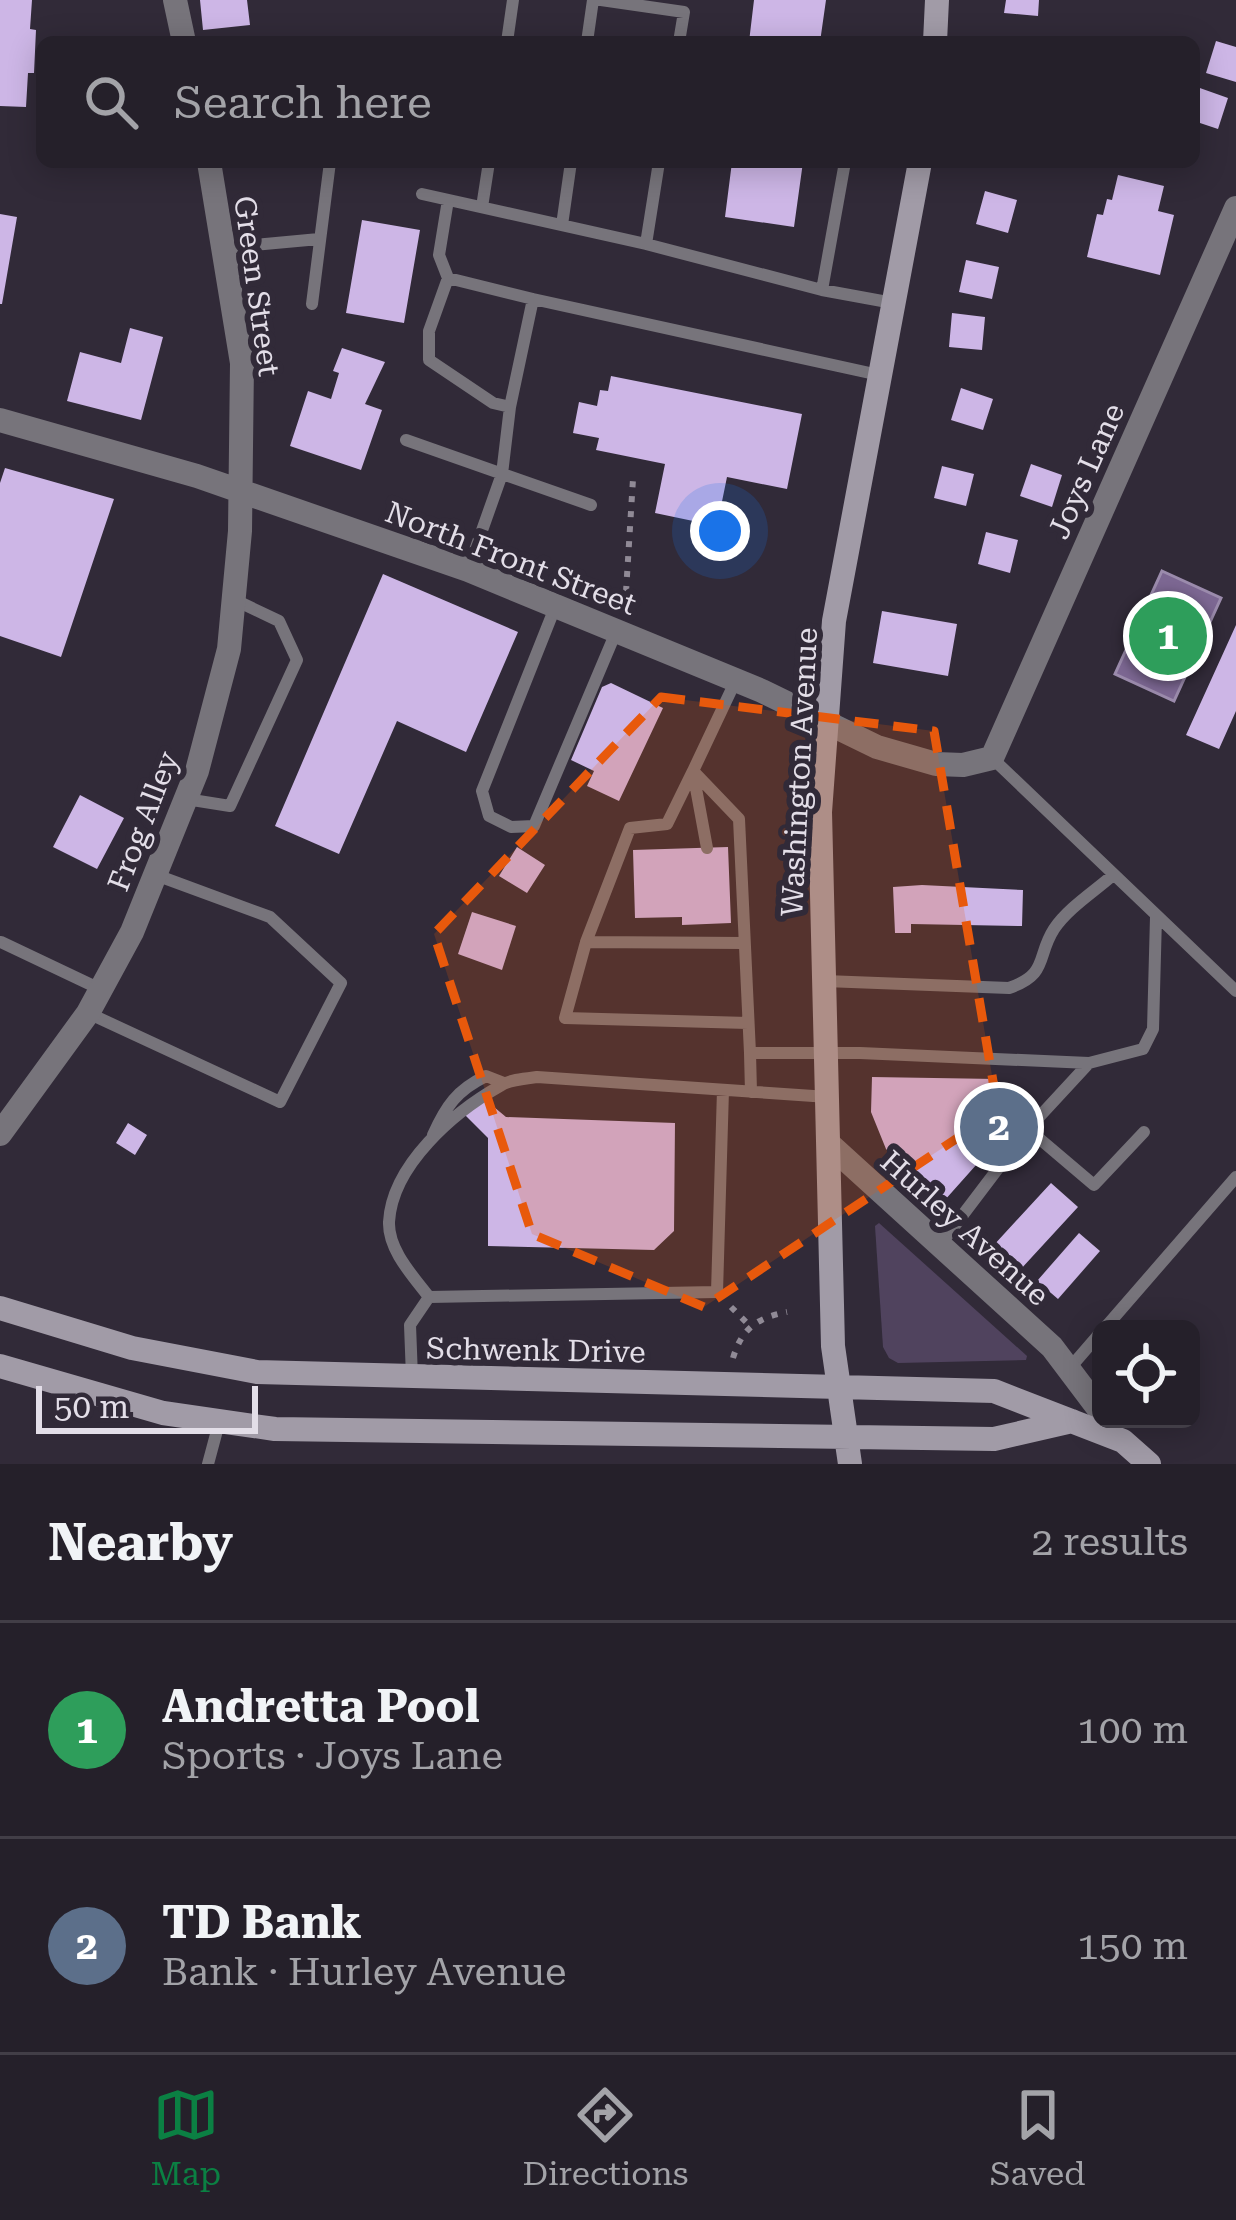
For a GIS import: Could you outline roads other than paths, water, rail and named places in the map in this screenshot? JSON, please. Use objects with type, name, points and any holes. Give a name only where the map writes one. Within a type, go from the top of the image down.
[{"type":"street","points":[[175,0],[183,36]]},
{"type":"street","points":[[935,36],[938,0]]},
{"type":"street","name":"Green Street","points":[[210,168],[242,363],[240,491]]},
{"type":"street","name":"Washington Avenue","points":[[850,1464],[832,1346],[820,812],[834,621],[919,168]]},
{"type":"street","name":"Joys Lane","points":[[992,758],[1236,208]]},
{"type":"street","name":"North Front Street","points":[[0,420],[240,491],[468,570],[736,680],[877,747],[936,764],[963,765],[992,758]]},
{"type":"street","name":"Frog Alley","points":[[0,1134],[101,990],[186,800],[229,649],[240,491]]},
{"type":"street","name":"Hurley Avenue","points":[[831,1146],[1052,1347],[1092,1399]]},
{"type":"street","name":"Schwenk Drive","points":[[0,1308],[132,1348],[257,1372],[994,1391],[1123,1441]]},
{"type":"street","points":[[0,1366],[99,1397],[219,1423],[274,1429],[994,1439],[1075,1421]]},
{"type":"street","name":"Hurley Avenue","points":[[1114,1428],[1149,1464]]},
{"type":"lane","points":[[508,36],[513,0]]},
{"type":"lane","points":[[588,36],[597,0],[684,12],[680,36]]},
{"type":"lane","points":[[312,304],[329,168]]},
{"type":"lane","points":[[482,207],[488,168]]},
{"type":"lane","points":[[562,225],[570,168]]},
{"type":"lane","points":[[646,244],[658,168]]},
{"type":"lane","points":[[822,290],[844,168]]},
{"type":"lane","points":[[422,194],[893,303]]},
{"type":"lane","points":[[448,200],[439,255],[448,278],[429,331],[429,360],[493,404],[509,407]]},
{"type":"lane","points":[[223,248],[319,239]]},
{"type":"lane","points":[[448,278],[880,375]]},
{"type":"lane","points":[[468,570],[502,474],[509,407],[533,299]]},
{"type":"lane","points":[[406,440],[591,505]]},
{"type":"lane","points":[[186,800],[230,806],[297,660],[279,621],[235,600]]},
{"type":"lane","points":[[556,604],[482,791],[489,816],[512,827],[534,826],[617,630]]},
{"type":"lane","points":[[736,680],[667,824],[630,828],[586,942],[565,1018],[748,1024]]},
{"type":"lane","points":[[992,758],[1236,991]]},
{"type":"lane","points":[[693,770],[707,848]]},
{"type":"lane","points":[[693,770],[739,820],[752,1092]]},
{"type":"lane","points":[[88,1013],[280,1102],[341,983],[270,917],[156,875]]},
{"type":"lane","points":[[825,981],[1009,988],[1024,983],[1037,973],[1053,930],[1113,875]]},
{"type":"lane","points":[[750,1053],[1089,1063],[1143,1049],[1153,1029],[1156,917]]},
{"type":"lane","points":[[710,924],[711,943]]},
{"type":"lane","points":[[1,942],[101,990]]},
{"type":"lane","points":[[586,942],[744,943]]},
{"type":"lane","points":[[940,1245],[1028,1130],[1089,1063]]},
{"type":"lane","points":[[429,1297],[403,1263],[388,1226],[394,1200],[410,1165],[431,1140],[504,1083],[537,1077],[829,1097]]},
{"type":"lane","points":[[429,1297],[717,1292],[723,1090]]},
{"type":"lane","points":[[1028,1130],[1094,1185],[1144,1132]]},
{"type":"lane","points":[[1111,1320],[1236,1177]]},
{"type":"lane","points":[[412,1378],[410,1325],[429,1297]]},
{"type":"lane","points":[[1069,1369],[1092,1342]]},
{"type":"lane","points":[[208,1464],[219,1423]]},
{"type":"place","name":"Andretta Pool","points":[[1168,636]]},
{"type":"place","name":"TD Bank","points":[[999,1127]]}]
